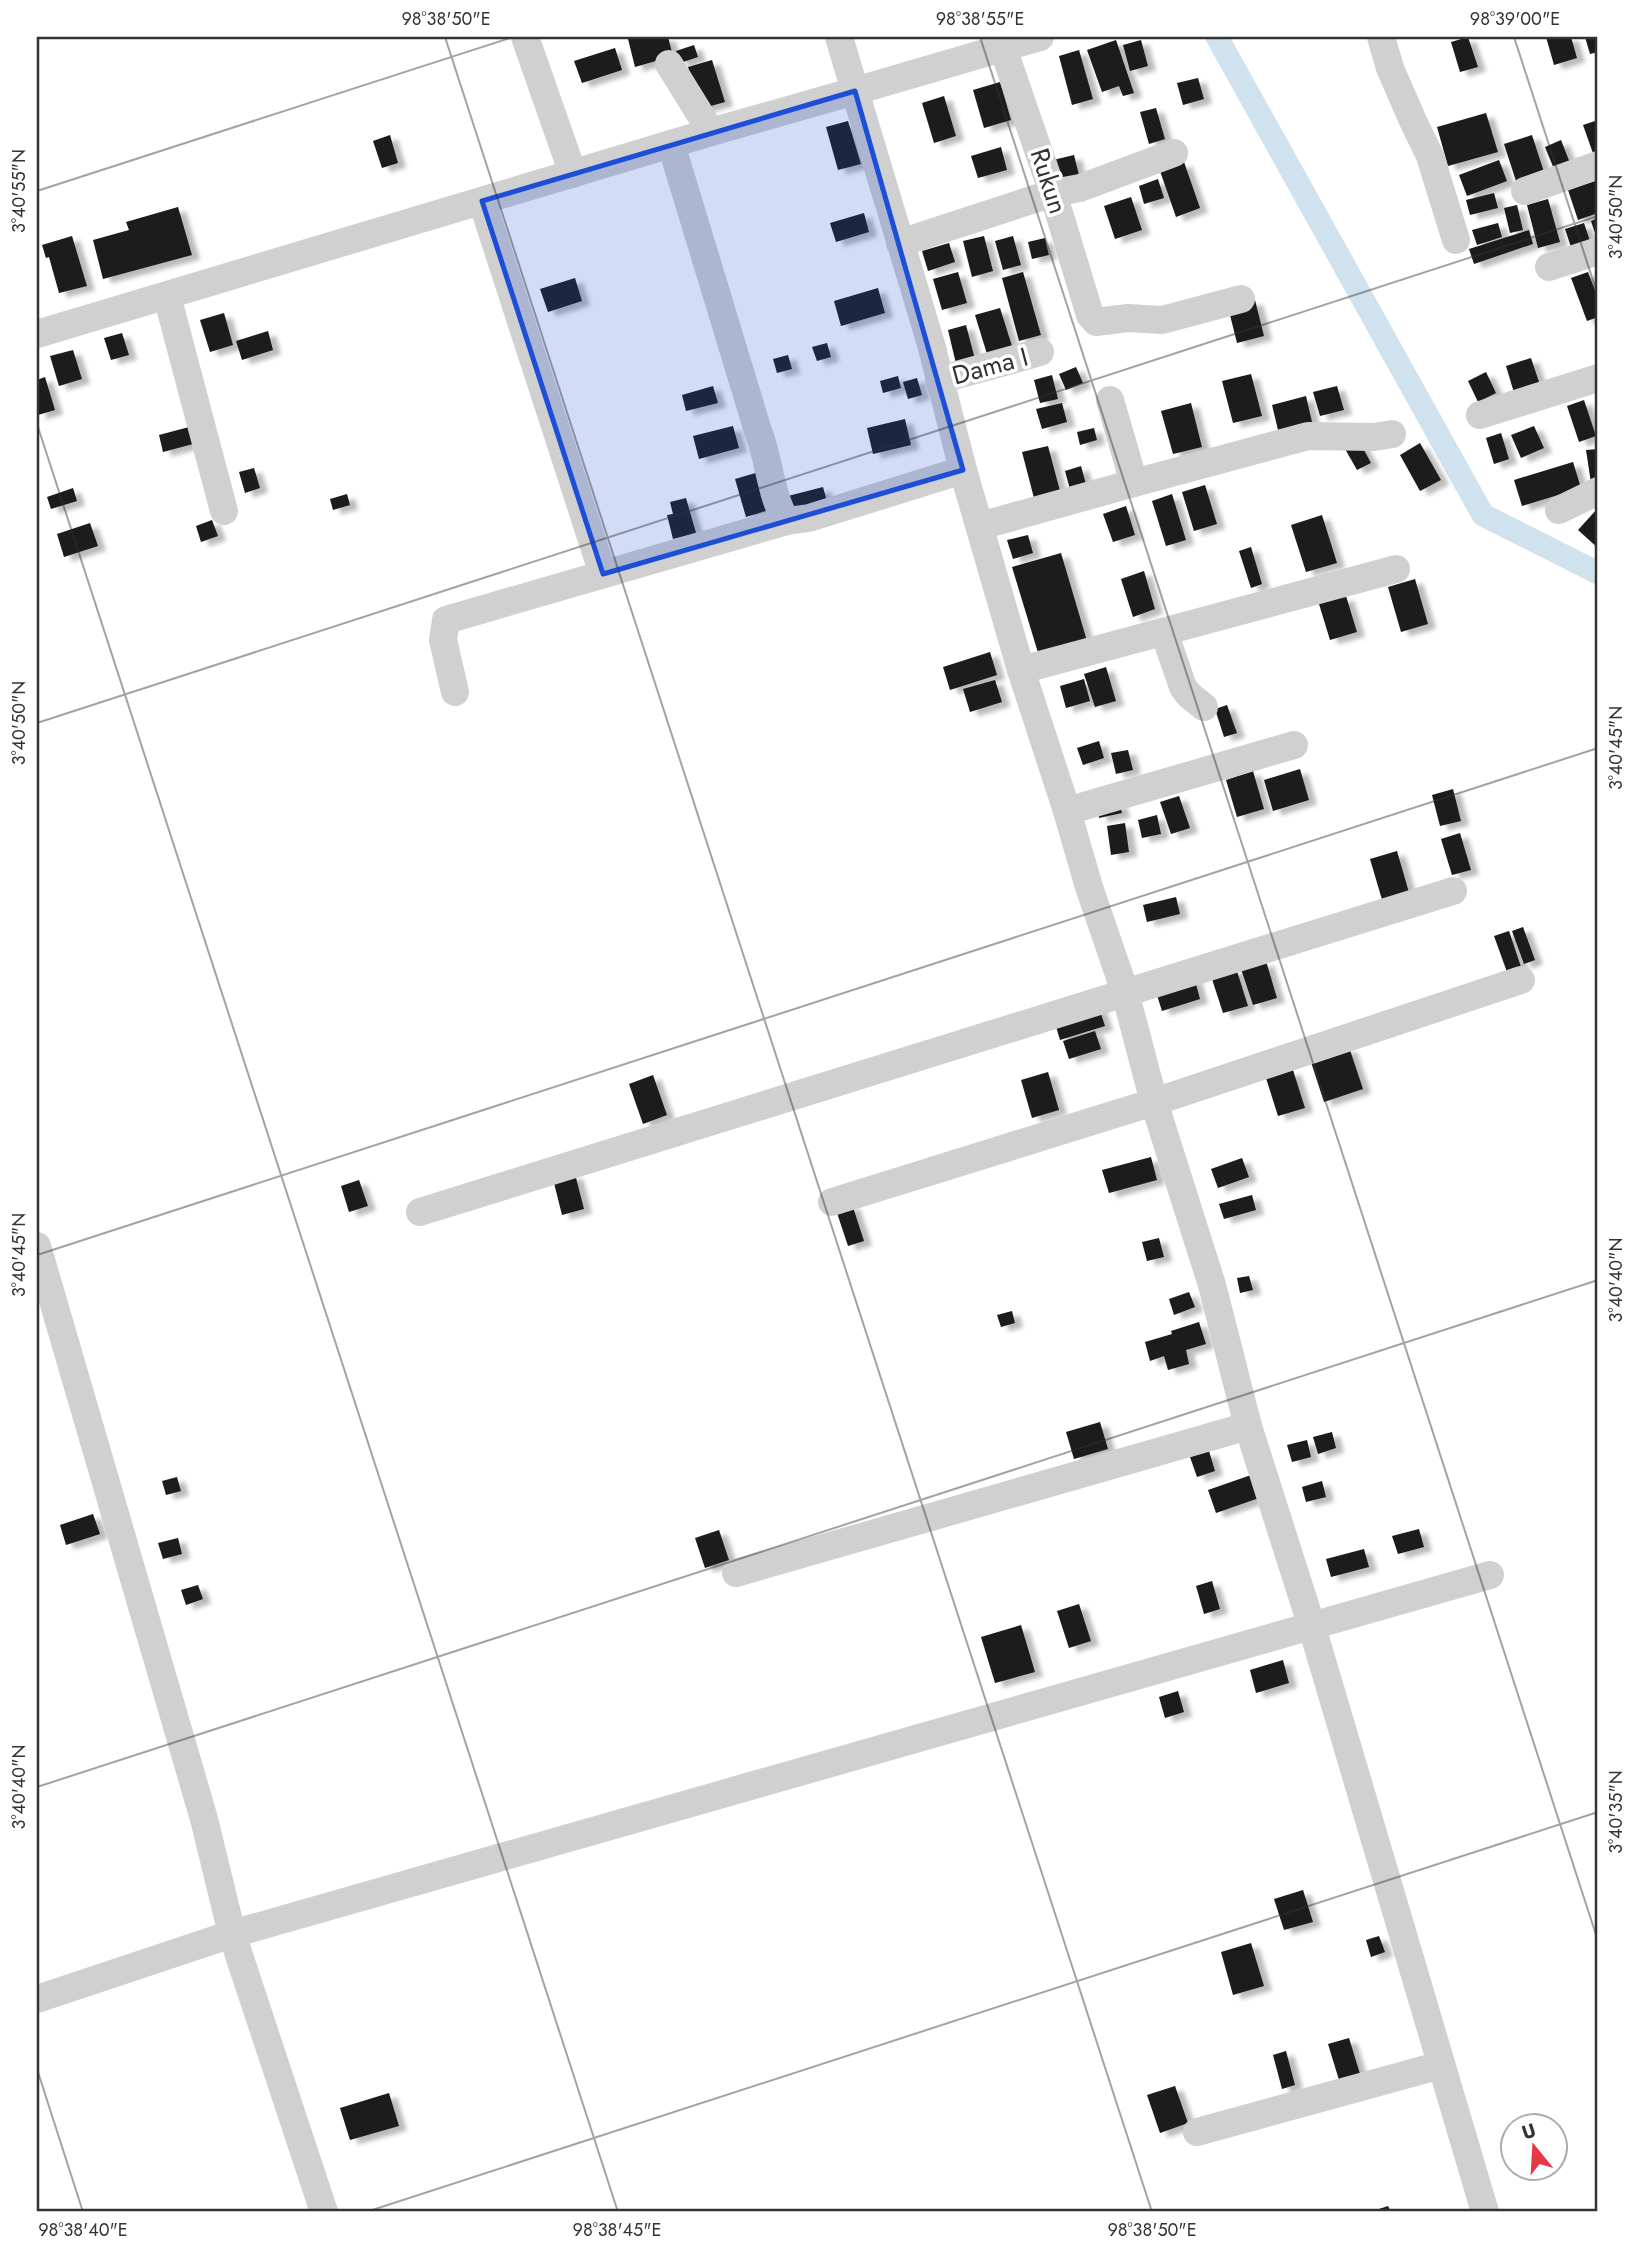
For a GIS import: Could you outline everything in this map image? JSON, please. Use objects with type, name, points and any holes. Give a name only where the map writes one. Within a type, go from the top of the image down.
[{"type":"street","points":[[525,37],[573,174]]},
{"type":"street","points":[[839,37],[931,344],[962,470],[981,526],[1021,670],[1067,811],[1088,887],[1125,992],[1154,1102],[1212,1285],[1248,1426],[1312,1627],[1485,2212]]},
{"type":"street","points":[[37,334],[711,132],[1040,37]]},
{"type":"street","points":[[1381,37],[1395,79],[1430,156],[1456,240]]},
{"type":"street","name":"Rukun","points":[[1003,48],[1053,193],[1090,315],[1096,322],[1128,318],[1162,320],[1241,299]]},
{"type":"street","points":[[669,64],[711,132]]},
{"type":"street","points":[[671,144],[763,442],[775,491],[787,521]]},
{"type":"street","points":[[900,243],[1053,193],[1080,188],[1174,153]]},
{"type":"street","points":[[1525,191],[1598,165]]},
{"type":"street","points":[[482,201],[603,574]]},
{"type":"street","points":[[1549,267],[1598,251]]},
{"type":"street","points":[[167,296],[224,511]]},
{"type":"street","name":"Dama I","points":[[939,380],[1040,352]]},
{"type":"street","points":[[1480,415],[1598,379]]},
{"type":"street","points":[[1110,400],[1134,483]]},
{"type":"street","points":[[981,526],[1308,436],[1334,435],[1348,438],[1392,434]]},
{"type":"street","points":[[455,692],[443,640],[446,621],[787,521],[809,518],[962,470]]},
{"type":"street","points":[[1559,510],[1598,491]]},
{"type":"street","points":[[1021,670],[1396,569]]},
{"type":"street","points":[[1164,632],[1183,687],[1204,707]]},
{"type":"street","points":[[1067,811],[1294,746]]},
{"type":"street","points":[[421,1212],[1454,891]]},
{"type":"street","points":[[832,1202],[1154,1102],[1521,980]]},
{"type":"street","points":[[37,1245],[204,1819],[232,1934],[324,2212]]},
{"type":"street","points":[[736,1573],[1248,1426]]},
{"type":"street","points":[[37,1999],[232,1934],[1490,1575]]},
{"type":"street","points":[[1197,2132],[1441,2065]]},
{"type":"highlighted area","points":[[855,91],[963,470],[603,574],[482,201]]},
{"type":"building","points":[[668,37],[673,56],[635,67],[628,39]]},
{"type":"building","points":[[1468,37],[1478,67],[1460,72],[1451,42]]},
{"type":"building","points":[[1546,37],[1571,37],[1577,58],[1554,65]]},
{"type":"building","points":[[1585,37],[1598,37],[1598,52],[1590,54]]},
{"type":"building","points":[[1116,40],[1134,93],[1123,96],[1119,86],[1102,92],[1087,50]]},
{"type":"building","points":[[1141,40],[1148,66],[1130,71],[1123,45]]},
{"type":"building","points":[[694,45],[698,57],[680,63],[676,51]]},
{"type":"building","points":[[615,48],[622,70],[582,83],[574,61]]},
{"type":"building","points":[[1079,50],[1093,99],[1072,105],[1059,56]]},
{"type":"building","points":[[712,60],[725,102],[700,109],[688,67]]},
{"type":"building","points":[[1198,78],[1204,99],[1183,105],[1177,83]]},
{"type":"building","points":[[1000,82],[1011,120],[984,128],[973,90]]},
{"type":"building","points":[[944,96],[956,136],[934,143],[922,103]]},
{"type":"building","points":[[1156,108],[1165,139],[1149,144],[1140,112]]},
{"type":"building","points":[[1486,113],[1498,152],[1448,166],[1437,127]]},
{"type":"building","points":[[1598,120],[1598,158],[1595,159],[1583,125]]},
{"type":"building","points":[[848,121],[861,164],[838,170],[826,127]]},
{"type":"building","points":[[390,135],[398,163],[382,168],[373,141]]},
{"type":"building","points":[[1532,135],[1544,172],[1516,181],[1504,144]]},
{"type":"building","points":[[1561,140],[1570,163],[1554,169],[1545,147]]},
{"type":"building","points":[[1001,147],[1007,170],[978,178],[971,156]]},
{"type":"building","points":[[1074,155],[1079,175],[1058,180],[1053,160]]},
{"type":"building","points":[[1499,160],[1507,181],[1467,196],[1459,175]]},
{"type":"building","points":[[1184,162],[1200,208],[1176,217],[1160,171]]},
{"type":"building","points":[[1158,179],[1164,198],[1144,204],[1139,186]]},
{"type":"building","points":[[1598,180],[1598,213],[1578,220],[1568,190]]},
{"type":"building","points":[[1494,193],[1498,208],[1470,215],[1466,200]]},
{"type":"building","points":[[1131,197],[1142,230],[1115,239],[1104,206]]},
{"type":"building","points":[[1548,199],[1560,242],[1538,248],[1527,205]]},
{"type":"building","points":[[1517,205],[1523,230],[1510,233],[1504,208]]},
{"type":"building","points":[[178,207],[192,255],[103,279],[93,240],[129,230],[126,222]]},
{"type":"building","points":[[864,213],[869,232],[836,242],[830,223]]},
{"type":"building","points":[[1598,218],[1598,242],[1591,221]]},
{"type":"building","points":[[1498,223],[1502,237],[1477,245],[1472,230]]},
{"type":"building","points":[[1584,223],[1591,244],[1572,250],[1565,229]]},
{"type":"building","points":[[1529,230],[1533,244],[1474,264],[1469,249]]},
{"type":"building","points":[[72,236],[87,286],[59,293],[49,257],[46,258],[42,245]]},
{"type":"building","points":[[984,236],[993,271],[972,277],[963,241]]},
{"type":"building","points":[[1013,236],[1021,265],[1003,270],[995,241]]},
{"type":"building","points":[[1045,238],[1049,255],[1032,259],[1028,242]]},
{"type":"building","points":[[949,243],[955,262],[928,271],[922,251]]},
{"type":"building","points":[[958,272],[967,303],[942,310],[933,279]]},
{"type":"building","points":[[1023,272],[1041,335],[1019,341],[1002,278]]},
{"type":"building","points":[[1588,272],[1598,298],[1598,317],[1587,321],[1571,278]]},
{"type":"building","points":[[575,278],[582,301],[548,312],[540,289]]},
{"type":"building","points":[[878,288],[885,313],[841,326],[834,301]]},
{"type":"building","points":[[1255,300],[1264,336],[1237,343],[1228,307]]},
{"type":"building","points":[[1000,308],[1012,346],[987,354],[975,315]]},
{"type":"building","points":[[224,313],[233,345],[210,352],[200,320]]},
{"type":"building","points":[[966,325],[977,367],[958,372],[948,330]]},
{"type":"building","points":[[268,331],[273,350],[242,360],[236,341]]},
{"type":"building","points":[[122,333],[129,355],[111,360],[104,338]]},
{"type":"building","points":[[827,343],[831,357],[817,361],[812,347]]},
{"type":"building","points":[[73,350],[82,379],[59,386],[50,356]]},
{"type":"building","points":[[788,355],[792,369],[777,373],[773,359]]},
{"type":"building","points":[[1531,358],[1541,388],[1515,396],[1506,366]]},
{"type":"building","points":[[1076,367],[1083,383],[1066,390],[1059,374]]},
{"type":"building","points":[[1486,372],[1496,393],[1478,402],[1468,381]]},
{"type":"building","points":[[1251,374],[1262,416],[1233,423],[1222,381]]},
{"type":"building","points":[[1052,375],[1058,399],[1040,403],[1034,380]]},
{"type":"building","points":[[898,376],[901,388],[883,393],[880,381]]},
{"type":"building","points":[[45,377],[55,410],[38,415],[37,380]]},
{"type":"building","points":[[917,378],[922,395],[908,399],[903,382]]},
{"type":"building","points":[[713,386],[718,403],[686,411],[682,395]]},
{"type":"building","points":[[1337,386],[1344,410],[1320,416],[1313,392]]},
{"type":"building","points":[[1306,396],[1312,422],[1278,430],[1272,405]]},
{"type":"building","points":[[1584,400],[1596,436],[1579,442],[1567,406]]},
{"type":"building","points":[[1062,403],[1067,422],[1042,429],[1036,409]]},
{"type":"building","points":[[1191,403],[1202,447],[1173,454],[1161,411]]},
{"type":"building","points":[[905,419],[911,445],[873,454],[867,428]]},
{"type":"building","points":[[733,426],[739,448],[699,459],[693,436]]},
{"type":"building","points":[[1534,426],[1544,448],[1521,458],[1511,435]]},
{"type":"building","points":[[189,427],[193,444],[163,452],[159,435]]},
{"type":"building","points":[[1094,428],[1097,440],[1080,445],[1077,432]]},
{"type":"building","points":[[1501,433],[1509,459],[1494,464],[1486,438]]},
{"type":"building","points":[[1358,439],[1371,463],[1357,470],[1344,447]]},
{"type":"building","points":[[1420,443],[1441,480],[1420,491],[1400,455]]},
{"type":"building","points":[[1048,446],[1060,491],[1034,498],[1022,452]]},
{"type":"building","points":[[1598,449],[1598,482],[1591,483],[1586,450]]},
{"type":"building","points":[[1573,462],[1581,488],[1522,506],[1514,480]]},
{"type":"building","points":[[1081,466],[1087,488],[1071,493],[1065,471]]},
{"type":"building","points":[[254,468],[260,488],[245,493],[239,472]]},
{"type":"building","points":[[759,472],[769,510],[746,517],[735,479]]},
{"type":"building","points":[[1205,485],[1217,524],[1194,531],[1182,492]]},
{"type":"building","points":[[823,487],[828,505],[793,514],[788,496]]},
{"type":"building","points":[[73,488],[77,501],[51,509],[47,497]]},
{"type":"building","points":[[347,494],[350,505],[333,510],[330,499]]},
{"type":"building","points":[[1172,494],[1186,540],[1166,546],[1152,501]]},
{"type":"building","points":[[686,498],[696,533],[673,539],[667,515],[673,514],[670,502]]},
{"type":"building","points":[[1126,506],[1135,535],[1113,542],[1103,514]]},
{"type":"building","points":[[1598,508],[1598,548],[1578,530]]},
{"type":"building","points":[[1322,515],[1337,563],[1306,572],[1291,525]]},
{"type":"building","points":[[212,520],[218,536],[201,542],[196,526]]},
{"type":"building","points":[[90,523],[98,546],[64,557],[57,534]]},
{"type":"building","points":[[1028,535],[1033,553],[1013,559],[1007,540]]},
{"type":"building","points":[[1251,547],[1262,584],[1251,588],[1239,551]]},
{"type":"building","points":[[1061,553],[1087,641],[1039,656],[1012,567]]},
{"type":"building","points":[[1144,571],[1155,609],[1133,617],[1121,579]]},
{"type":"building","points":[[1415,579],[1428,624],[1401,632],[1388,587]]},
{"type":"building","points":[[1346,596],[1357,632],[1330,640],[1319,604]]},
{"type":"building","points":[[990,652],[997,675],[950,690],[943,667]]},
{"type":"building","points":[[1106,667],[1116,701],[1095,707],[1084,674]]},
{"type":"building","points":[[1084,679],[1090,701],[1066,708],[1060,686]]},
{"type":"building","points":[[995,680],[1002,702],[970,712],[963,689]]},
{"type":"building","points":[[1227,705],[1237,733],[1224,737],[1215,709]]},
{"type":"building","points":[[1099,741],[1104,758],[1083,765],[1077,748]]},
{"type":"building","points":[[1128,750],[1133,770],[1116,774],[1111,753]]},
{"type":"building","points":[[1300,769],[1309,800],[1273,811],[1264,780]]},
{"type":"building","points":[[1253,771],[1264,809],[1237,817],[1226,780]]},
{"type":"building","points":[[1453,789],[1461,821],[1440,826],[1432,795]]},
{"type":"building","points":[[1179,796],[1190,828],[1171,834],[1160,802]]},
{"type":"building","points":[[1119,802],[1122,813],[1099,818],[1098,807]]},
{"type":"building","points":[[1157,815],[1161,834],[1142,838],[1138,820]]},
{"type":"building","points":[[1125,823],[1129,852],[1111,855],[1107,826]]},
{"type":"building","points":[[1460,833],[1471,870],[1452,875],[1441,839]]},
{"type":"building","points":[[1397,851],[1410,896],[1383,903],[1370,859]]},
{"type":"building","points":[[1176,897],[1180,914],[1147,922],[1143,905]]},
{"type":"building","points":[[1523,927],[1535,960],[1524,964],[1512,931]]},
{"type":"building","points":[[1509,931],[1521,967],[1507,972],[1494,936]]},
{"type":"building","points":[[1266,961],[1277,998],[1253,1005],[1241,969]]},
{"type":"building","points":[[1236,968],[1248,1006],[1223,1013],[1211,976]]},
{"type":"building","points":[[1194,977],[1200,999],[1162,1011],[1155,989]]},
{"type":"building","points":[[1098,1005],[1105,1026],[1060,1040],[1054,1020]]},
{"type":"building","points":[[1095,1031],[1101,1049],[1069,1059],[1063,1041]]},
{"type":"building","points":[[1349,1047],[1363,1089],[1324,1102],[1310,1059]]},
{"type":"building","points":[[1293,1070],[1305,1108],[1278,1116],[1266,1078]]},
{"type":"building","points":[[1048,1072],[1059,1110],[1032,1118],[1021,1080]]},
{"type":"building","points":[[653,1075],[667,1115],[643,1124],[629,1084]]},
{"type":"building","points":[[1151,1157],[1157,1180],[1109,1193],[1102,1170]]},
{"type":"building","points":[[1242,1158],[1249,1177],[1218,1188],[1211,1169]]},
{"type":"building","points":[[575,1174],[584,1209],[562,1215],[553,1179]]},
{"type":"building","points":[[359,1180],[368,1206],[349,1212],[341,1186]]},
{"type":"building","points":[[1252,1195],[1256,1210],[1224,1219],[1219,1204]]},
{"type":"building","points":[[852,1204],[864,1241],[848,1246],[836,1210]]},
{"type":"building","points":[[1159,1238],[1164,1257],[1147,1261],[1142,1242]]},
{"type":"building","points":[[1249,1276],[1253,1290],[1240,1293],[1237,1278]]},
{"type":"building","points":[[1189,1292],[1195,1307],[1174,1315],[1169,1299]]},
{"type":"building","points":[[1012,1311],[1015,1323],[1001,1327],[997,1315]]},
{"type":"building","points":[[1199,1322],[1206,1344],[1186,1350],[1189,1364],[1168,1370],[1164,1356],[1150,1361],[1145,1342]]},
{"type":"building","points":[[1100,1422],[1108,1449],[1074,1459],[1066,1432]]},
{"type":"building","points":[[1332,1432],[1336,1448],[1318,1454],[1313,1437]]},
{"type":"building","points":[[1307,1440],[1311,1457],[1292,1462],[1287,1445]]},
{"type":"building","points":[[1209,1451],[1215,1471],[1197,1477],[1190,1457]]},
{"type":"building","points":[[1251,1475],[1259,1498],[1216,1513],[1208,1490]]},
{"type":"building","points":[[177,1477],[181,1491],[166,1495],[162,1481]]},
{"type":"building","points":[[1322,1481],[1326,1497],[1306,1502],[1302,1487]]},
{"type":"building","points":[[93,1514],[100,1534],[66,1545],[60,1525]]},
{"type":"building","points":[[1419,1529],[1424,1547],[1398,1554],[1392,1536]]},
{"type":"building","points":[[719,1530],[729,1560],[705,1568],[695,1538]]},
{"type":"building","points":[[178,1538],[182,1554],[163,1559],[158,1543]]},
{"type":"building","points":[[1364,1549],[1369,1567],[1331,1577],[1326,1559]]},
{"type":"building","points":[[1212,1581],[1220,1609],[1204,1614],[1196,1586]]},
{"type":"building","points":[[198,1585],[203,1599],[186,1605],[181,1590]]},
{"type":"building","points":[[1079,1604],[1091,1641],[1069,1648],[1057,1611]]},
{"type":"building","points":[[1021,1625],[1035,1672],[995,1683],[981,1637]]},
{"type":"building","points":[[1283,1660],[1289,1683],[1256,1693],[1250,1670]]},
{"type":"building","points":[[1178,1691],[1184,1712],[1165,1718],[1159,1697]]},
{"type":"building","points":[[1303,1890],[1313,1922],[1284,1930],[1274,1899]]},
{"type":"building","points":[[1379,1936],[1385,1952],[1371,1957],[1366,1940]]},
{"type":"building","points":[[1251,1943],[1264,1986],[1233,1995],[1221,1952]]},
{"type":"building","points":[[1349,2038],[1360,2074],[1339,2080],[1328,2044]]},
{"type":"building","points":[[1286,2051],[1295,2085],[1282,2089],[1273,2055]]},
{"type":"building","points":[[1175,2086],[1188,2123],[1160,2133],[1147,2095]]},
{"type":"building","points":[[389,2093],[399,2126],[350,2140],[340,2108]]},
{"type":"building","points":[[1388,2206],[1391,2212],[1370,2212]]},
{"type":"waterway","points":[[1217,37],[1483,515],[1598,573]]}]
